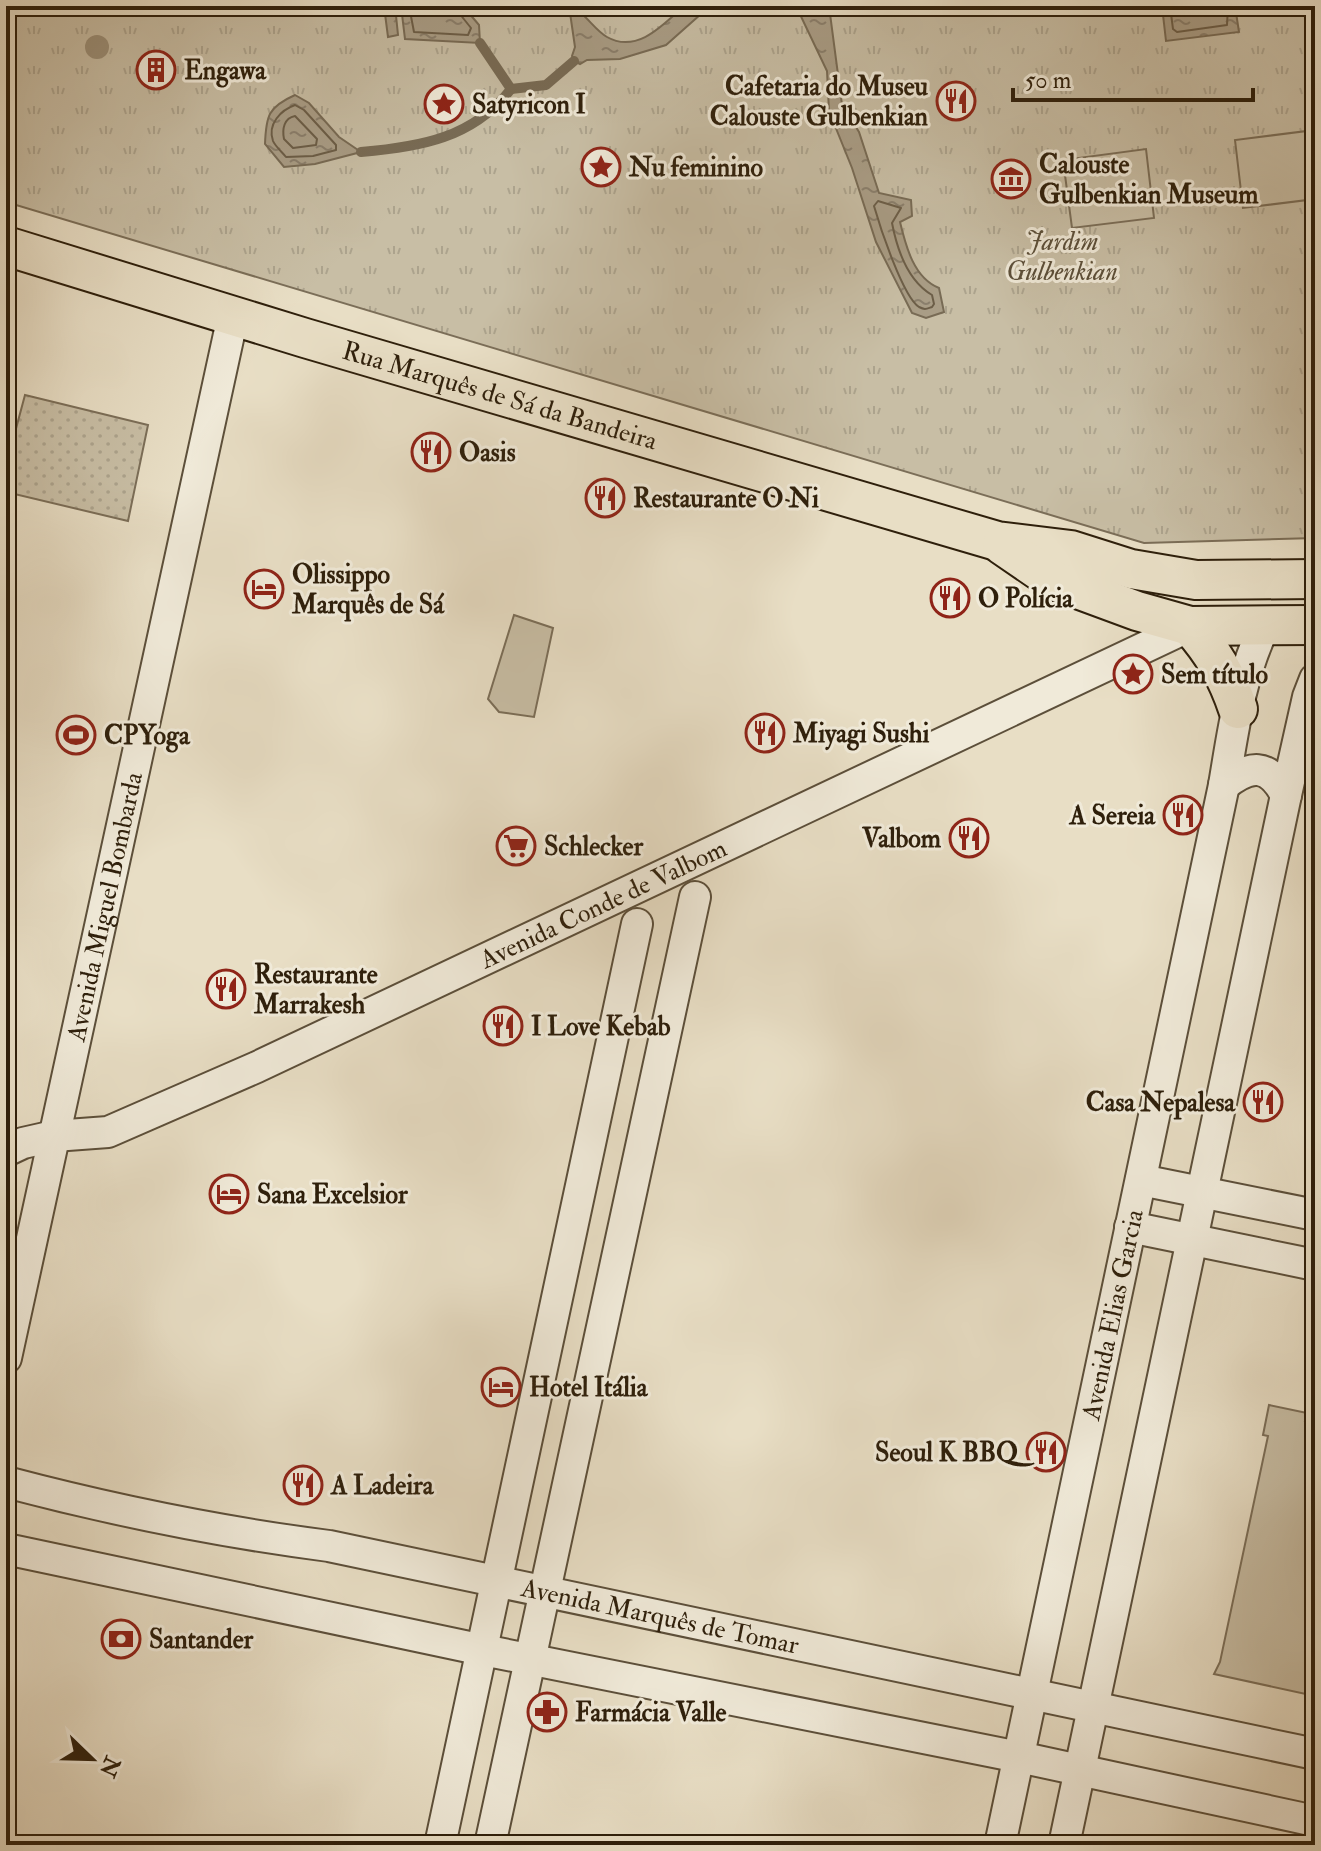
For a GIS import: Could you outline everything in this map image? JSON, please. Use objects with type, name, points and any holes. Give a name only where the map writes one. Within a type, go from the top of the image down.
[{"type":"main road","name":"Rua Marquês de Sá da Bandeira","points":[[6,246],[997,541],[1071,550],[1131,569],[1196,580],[1315,579]]},
{"type":"main road","name":"Rua Marquês de Sá da Bandeira","points":[[997,541],[1053,580],[1137,611],[1190,626],[1315,625]]},
{"type":"main road","points":[[1264,627],[1281,607],[1298,594],[1315,587]]},
{"type":"main road","points":[[1190,626],[1227,676],[1238,709]]},
{"type":"street","name":"Avenida Miguel Bombarda","points":[[6,1358],[233,316]]},
{"type":"street","name":"Avenida Conde de Valbom","points":[[6,1151],[23,1143],[54,1136],[108,1132],[257,1067],[1190,626]]},
{"type":"street","name":"Avenida Elias Garcia","points":[[1000,1845],[1238,709],[1255,645],[1264,627]]},
{"type":"street","points":[[1064,1845],[1286,795],[1308,697],[1315,679]]},
{"type":"street","points":[[1224,785],[1241,772],[1254,769],[1269,773],[1279,781],[1286,795]]},
{"type":"street","points":[[490,1845],[695,897]]},
{"type":"street","points":[[440,1845],[637,924]]},
{"type":"street","points":[[609,1055],[625,1045],[636,1045],[652,1054],[658,1063]]},
{"type":"street","points":[[1141,1180],[1315,1215]]},
{"type":"street","points":[[1130,1227],[1315,1265]]},
{"type":"street","name":"Avenida Marquês de Tomar","points":[[6,1482],[62,1497],[253,1536],[329,1546],[1315,1754]]},
{"type":"street","points":[[6,1549],[483,1650],[1019,1757],[1315,1821]]},
{"type":"green space","name":"Jardim Gulbenkian","points":[[6,6],[1315,6],[1315,538],[1144,543],[6,202]]},
{"type":"green space","points":[[1315,130],[1315,199],[1243,208],[1235,140]]},
{"type":"green space","points":[[1146,149],[1154,218],[1072,228],[1063,160]]},
{"type":"green space","points":[[25,395],[148,425],[128,521],[6,492],[6,466]]},
{"type":"green space","points":[[514,615],[553,628],[534,717],[499,712],[488,699]]},
{"type":"green space","points":[[1269,1405],[1307,1413],[1305,1421],[1315,1423],[1315,1696],[1214,1674],[1220,1662],[1268,1436],[1263,1435]]},
{"type":"water","points":[[384,6],[395,6],[398,35],[388,37]]},
{"type":"water","points":[[401,6],[463,6],[479,25],[480,43],[405,39]]},
{"type":"water","points":[[569,6],[585,6],[583,15],[600,32],[618,41],[629,42],[649,35],[684,6],[710,6],[666,45],[620,59],[587,60],[580,64],[572,56],[575,47]]},
{"type":"water","points":[[796,6],[829,6],[842,105],[859,132],[879,193],[911,200],[912,216],[900,222],[905,241],[917,269],[939,288],[944,312],[926,318],[912,313],[876,242],[829,111],[827,71]]},
{"type":"water","points":[[1162,6],[1235,6],[1239,32],[1166,41]]},
{"type":"water","points":[[295,95],[309,103],[339,137],[361,152],[315,164],[284,167],[265,144],[266,126],[274,108]]},
{"type":"waterway","points":[[480,43],[511,89],[546,85],[574,61]]},
{"type":"waterway","points":[[361,152],[404,147],[444,137],[480,119],[511,89]]},
{"type":"place","name":"Engawa","points":[[156,70]]},
{"type":"place","name":"Cafetaria do Museu Calouste Gulbenkian","points":[[956,101]]},
{"type":"place","name":"Satyricon I","points":[[444,104]]},
{"type":"place","name":"Nu feminino","points":[[601,167]]},
{"type":"place","name":"Calouste Gulbenkian Museum","points":[[1011,179]]},
{"type":"place","name":"Oasis","points":[[431,452]]},
{"type":"place","name":"Restaurante O Ni","points":[[605,498]]},
{"type":"place","name":"Olissippo Marquês de Sá","points":[[264,589]]},
{"type":"place","name":"O Polícia","points":[[950,598]]},
{"type":"place","name":"Sem título","points":[[1133,674]]},
{"type":"place","name":"Miyagi Sushi","points":[[765,733]]},
{"type":"place","name":"CPYoga","points":[[76,735]]},
{"type":"place","name":"A Sereia","points":[[1183,815]]},
{"type":"place","name":"Valbom","points":[[969,838]]},
{"type":"place","name":"Schlecker","points":[[516,846]]},
{"type":"place","name":"Restaurante Marrakesh","points":[[226,989]]},
{"type":"place","name":"I Love Kebab","points":[[503,1026]]},
{"type":"place","name":"Casa Nepalesa","points":[[1263,1102]]},
{"type":"place","name":"Sana Excelsior","points":[[229,1194]]},
{"type":"place","name":"Hotel Itália","points":[[501,1387]]},
{"type":"place","name":"Seoul K BBQ","points":[[1046,1452]]},
{"type":"place","name":"A Ladeira","points":[[303,1485]]},
{"type":"place","name":"Santander","points":[[121,1639]]},
{"type":"place","name":"Farmácia Valle","points":[[547,1712]]}]
